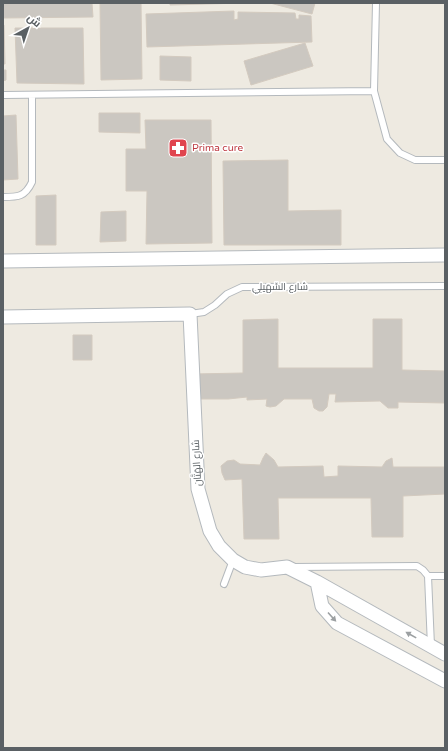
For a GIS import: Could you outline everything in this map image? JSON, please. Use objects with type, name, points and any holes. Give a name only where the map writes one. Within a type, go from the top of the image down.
[{"type":"street","points":[[3,261],[445,255]]},
{"type":"street","name":"شارع السِّهَيلِي","points":[[3,317],[190,314]]},
{"type":"street","name":"شارع الهَتَّان","points":[[190,314],[198,489],[210,531],[219,546],[232,560],[245,567],[262,570],[287,567]]},
{"type":"street","points":[[287,567],[317,582],[445,654]]},
{"type":"street","points":[[317,582],[322,606],[337,623],[445,681]]},
{"type":"lane","points":[[376,3],[374,91],[387,139],[400,153],[414,160],[445,160]]},
{"type":"lane","points":[[3,95],[374,91]]},
{"type":"lane","points":[[3,197],[16,197],[27,191],[32,182],[32,94]]},
{"type":"lane","name":"شارع السِّهَيلِي","points":[[190,314],[204,312],[215,305],[227,294],[242,287],[445,286]]},
{"type":"lane","points":[[224,584],[232,560]]},
{"type":"lane","points":[[287,567],[417,566],[428,576],[431,646]]},
{"type":"lane","points":[[428,576],[445,576]]},
{"type":"building","points":[[3,3],[92,3],[93,17],[3,18]]},
{"type":"building","points":[[100,3],[141,3],[142,79],[101,80]]},
{"type":"building","points":[[170,3],[243,3],[170,5]]},
{"type":"building","points":[[270,3],[315,3],[312,14]]},
{"type":"building","points":[[234,11],[234,20],[238,19],[238,12],[295,13],[296,19],[299,19],[299,15],[311,16],[312,42],[147,47],[146,14]]},
{"type":"building","points":[[4,25],[5,64],[3,64]]},
{"type":"building","points":[[15,28],[83,28],[84,84],[17,83]]},
{"type":"building","points":[[305,43],[313,66],[251,85],[244,61]]},
{"type":"building","points":[[160,56],[191,57],[191,81],[160,80]]},
{"type":"building","points":[[3,70],[6,70],[6,80],[3,81]]},
{"type":"building","points":[[99,113],[140,113],[140,133],[99,132]]},
{"type":"building","points":[[16,115],[18,179],[3,180],[3,116]]},
{"type":"building","points":[[145,120],[211,120],[212,243],[146,244],[147,191],[126,191],[126,149],[146,149]]},
{"type":"building","points":[[288,160],[288,211],[341,210],[341,245],[224,245],[223,161]]},
{"type":"building","points":[[56,195],[56,245],[36,245],[36,196]]},
{"type":"building","points":[[126,211],[126,241],[100,242],[101,212]]},
{"type":"building","points":[[278,319],[278,368],[373,368],[373,319],[402,319],[402,370],[445,371],[445,403],[398,402],[398,408],[388,408],[380,401],[335,402],[336,394],[329,394],[327,407],[323,411],[319,411],[314,408],[312,399],[284,399],[276,406],[270,407],[266,406],[267,399],[247,400],[247,397],[228,399],[193,399],[193,374],[243,373],[243,320]]},
{"type":"building","points":[[73,335],[92,335],[92,360],[73,360]]},
{"type":"building","points":[[266,453],[274,460],[278,467],[323,466],[324,477],[338,476],[338,466],[382,467],[386,461],[392,458],[393,467],[445,467],[445,494],[403,496],[403,537],[372,537],[371,498],[278,498],[279,539],[244,539],[242,479],[225,480],[221,466],[227,461],[234,460],[240,464],[260,465]]},
{"type":"place","name":"Prima cure","points":[[178,148]]}]
